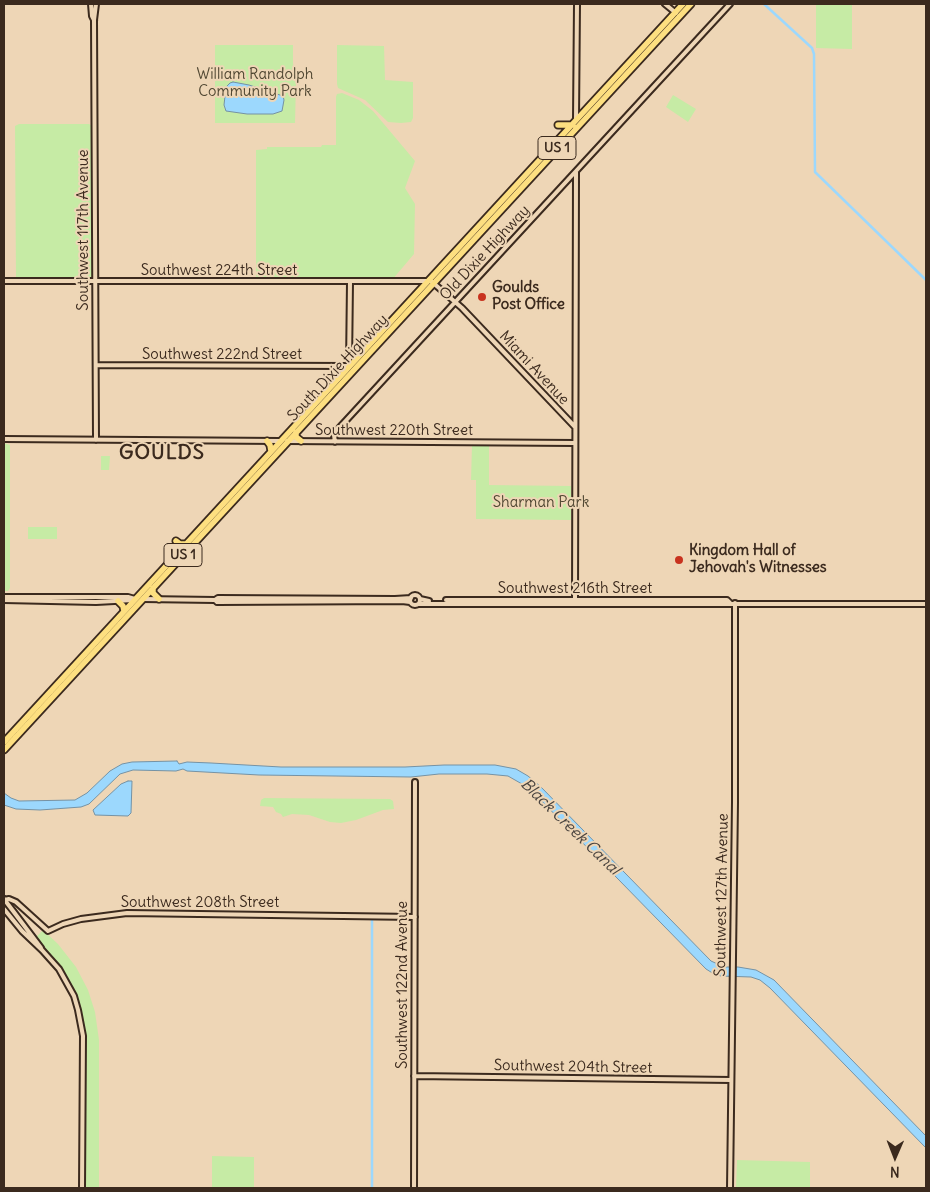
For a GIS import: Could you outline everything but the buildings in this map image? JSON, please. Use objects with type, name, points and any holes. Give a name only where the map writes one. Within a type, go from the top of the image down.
[{"type":"highway","name":"South Dixie Highway","points":[[579,120],[677,14],[683,4]]},
{"type":"highway","name":"South Dixie Highway","points":[[4,750],[124,611],[348,366],[420,288],[431,282],[509,201],[603,90],[677,14],[691,4]]},
{"type":"highway","name":"South Dixie Highway","points":[[19,725],[54,683],[65,679],[104,641],[402,317],[451,255],[563,133],[562,128],[558,125],[574,126]]},
{"type":"highway","points":[[509,201],[513,192],[534,169],[534,164]]},
{"type":"highway","points":[[418,281],[420,288]]},
{"type":"highway","points":[[350,351],[354,355],[359,355]]},
{"type":"highway","points":[[326,400],[328,394],[348,372],[348,366],[357,365]]},
{"type":"highway","points":[[338,366],[341,374]]},
{"type":"highway","points":[[287,441],[288,436],[310,412],[313,405]]},
{"type":"highway","points":[[296,432],[296,437],[301,441]]},
{"type":"highway","points":[[267,441],[271,451]]},
{"type":"highway","points":[[256,476],[258,470],[279,447],[280,441]]},
{"type":"highway","points":[[194,543],[196,536],[216,516],[216,511],[223,511]]},
{"type":"highway","points":[[176,541],[179,544],[186,544]]},
{"type":"highway","points":[[143,599],[141,596],[167,568],[168,563]]},
{"type":"highway","points":[[153,588],[153,593],[159,599]]},
{"type":"highway","points":[[104,641],[105,636],[135,603],[135,599]]},
{"type":"highway","points":[[118,601],[123,606],[124,611]]},
{"type":"highway","points":[[16,717],[19,720],[19,725]]},
{"type":"highway","name":"US 1","points":[[4,742],[19,725]]},
{"type":"street","name":"Southwest 117th Avenue","points":[[92,4],[94,20],[96,440]]},
{"type":"street","name":"Southwest 117th Avenue","points":[[94,20],[96,18],[96,4]]},
{"type":"street","points":[[576,4],[579,120]]},
{"type":"street","points":[[665,4],[677,14]]},
{"type":"street","name":"Old Dixie Highway","points":[[335,442],[334,435],[337,430],[730,4]]},
{"type":"street","points":[[575,602],[576,172]]},
{"type":"street","name":"Southwest 224th Street","points":[[4,281],[431,282]]},
{"type":"street","points":[[348,366],[350,351],[350,282]]},
{"type":"street","name":"Miami Avenue","points":[[431,282],[456,302],[574,427]]},
{"type":"street","name":"Southwest 222nd Street","points":[[96,365],[348,366]]},
{"type":"street","name":"Southwest 220th Street","points":[[4,439],[574,443]]},
{"type":"street","points":[[4,598],[128,597],[135,599],[215,600],[224,602],[402,601],[410,600],[415,595],[419,601],[414,605],[410,600]]},
{"type":"street","points":[[4,598],[118,601],[135,599]]},
{"type":"street","points":[[493,603],[527,600]]},
{"type":"street","name":"Southwest 216th Street","points":[[419,601],[527,600],[575,602]]},
{"type":"street","name":"Southwest 216th Street","points":[[419,601],[493,603],[728,600],[732,603],[926,604]]},
{"type":"street","name":"Southwest 127th Avenue","points":[[730,1188],[735,793],[732,603]]},
{"type":"street","name":"Southwest 122nd Avenue","points":[[414,1188],[415,782]]},
{"type":"street","name":"Southwest 208th Street","points":[[4,900],[9,899],[16,902],[48,931],[81,919],[127,912],[415,917]]},
{"type":"street","points":[[4,900],[59,969],[74,996],[82,1024],[82,1188]]},
{"type":"street","points":[[4,908],[22,931],[42,950]]},
{"type":"street","name":"Southwest 204th Street","points":[[414,1076],[731,1080]]},
{"type":"green space","points":[[816,4],[852,4],[852,49],[816,48]]},
{"type":"green space","name":"William Randolph Community Park","points":[[215,45],[293,45],[296,82],[295,123],[215,123]]},
{"type":"green space","points":[[337,45],[384,46],[385,80],[413,82],[413,118],[411,122],[388,122],[365,100],[338,88]]},
{"type":"green space","points":[[342,93],[359,100],[373,111],[415,161],[405,188],[415,204],[414,254],[392,280],[258,279],[256,276],[256,150],[267,149],[267,147],[321,147],[322,145],[336,145],[336,97],[337,94]]},
{"type":"green space","points":[[673,95],[696,109],[688,122],[666,107]]},
{"type":"green space","points":[[19,124],[89,124],[94,127],[94,276],[92,279],[16,278],[15,126]]},
{"type":"green space","points":[[4,443],[10,445],[10,588],[8,591],[4,591]]},
{"type":"green space","name":"Sharman Park","points":[[472,445],[489,445],[489,485],[571,486],[571,520],[476,519],[476,480],[471,480]]},
{"type":"green space","points":[[101,456],[110,456],[109,470],[101,470]]},
{"type":"green space","points":[[28,527],[57,527],[57,539],[28,539]]},
{"type":"green space","points":[[264,798],[390,799],[393,801],[394,809],[383,810],[356,820],[341,823],[330,822],[309,815],[292,814],[283,817],[273,807],[260,806],[261,800]]},
{"type":"green space","points":[[43,930],[58,944],[76,967],[88,990],[95,1012],[99,1040],[99,1188],[85,1188],[84,1030],[82,1017],[67,980],[36,937]]},
{"type":"green space","points":[[212,1156],[254,1157],[254,1188],[212,1188]]},
{"type":"green space","points":[[737,1160],[810,1162],[810,1188],[736,1188]]},
{"type":"water","points":[[233,82],[283,96],[282,111],[273,114],[247,114],[226,111],[224,105],[226,87]]},
{"type":"water","name":"Black Creek Canal","points":[[177,761],[179,764],[187,762],[281,767],[495,765],[516,769],[540,786],[711,961],[724,967],[756,970],[774,980],[926,1136],[926,1148],[770,988],[760,980],[751,977],[721,976],[706,969],[529,788],[508,776],[487,774],[439,774],[411,777],[259,775],[187,771],[183,769],[176,771],[133,770],[120,774],[89,804],[81,807],[40,810],[16,809],[4,805],[4,793],[19,801],[75,800],[87,793],[110,771],[122,764]]},
{"type":"water","points":[[132,781],[131,813],[128,816],[95,815],[93,810],[121,784]]},
{"type":"waterway","points":[[764,4],[812,48],[814,54],[815,172],[926,280]]},
{"type":"waterway","points":[[372,920],[372,1188]]},
{"type":"place","name":"Goulds Post Office","points":[[482,297]]},
{"type":"place","name":"Kingdom Hall of Jehovah's Witnesses","points":[[679,560]]},
{"type":"district","name":"GOULDS","points":[[162,453]]}]
